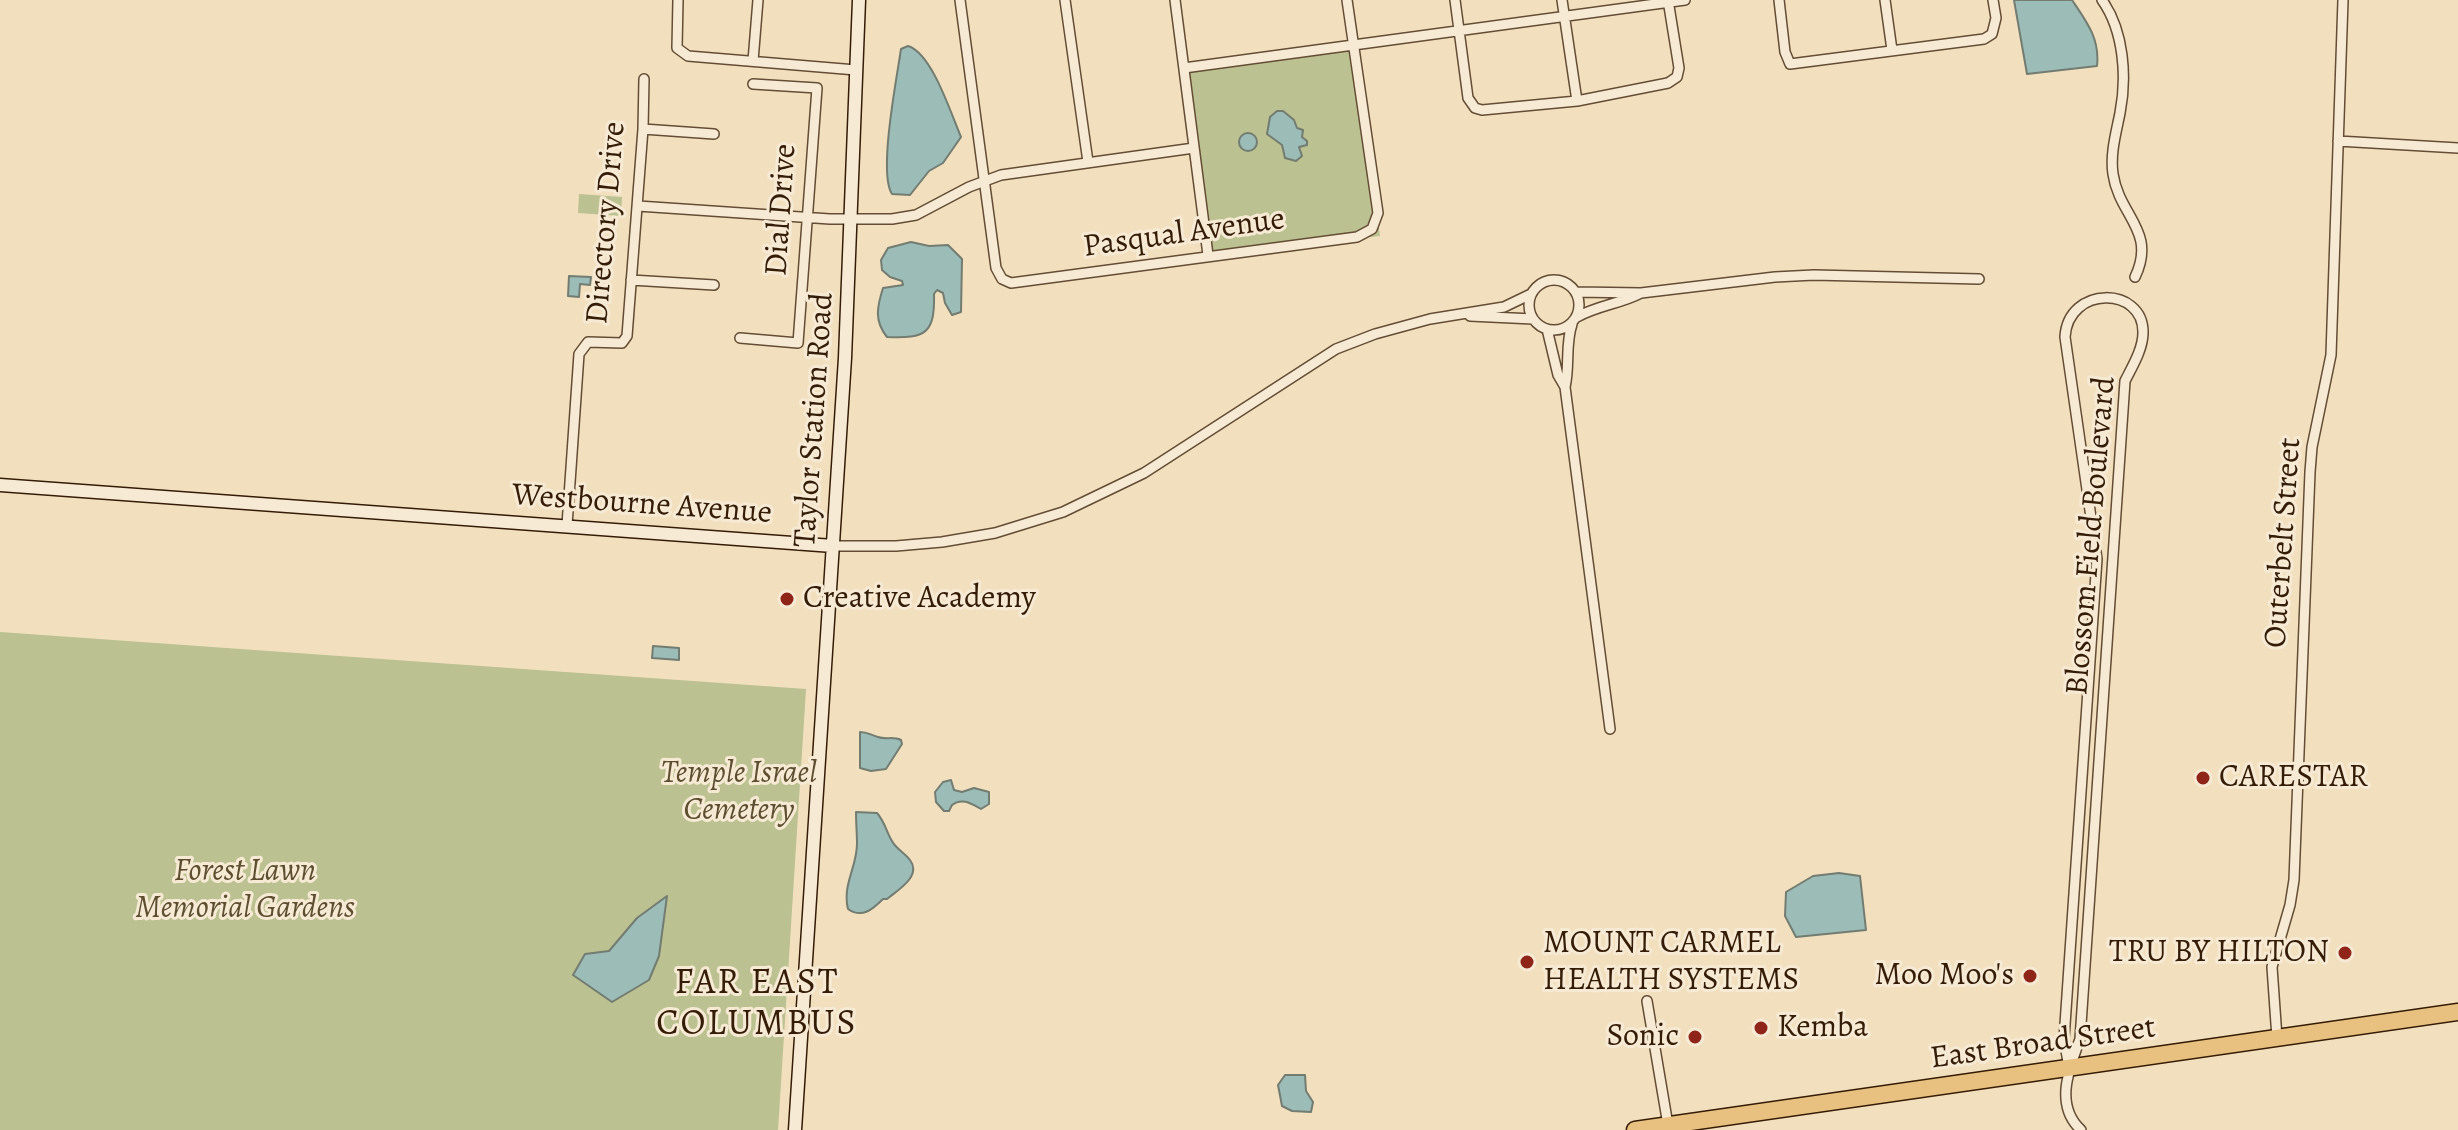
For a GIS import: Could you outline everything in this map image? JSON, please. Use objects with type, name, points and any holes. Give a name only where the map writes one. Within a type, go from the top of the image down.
[{"type":"highway","name":"East Broad Street","points":[[1635,1130],[1668,1128],[2458,1012]]},
{"type":"main road","name":"Taylor Station Road","points":[[795,1130],[833,546],[851,220],[859,0]]},
{"type":"main road","name":"Westbourne Avenue","points":[[0,485],[833,546]]},
{"type":"street","points":[[678,0],[676,41],[682,53],[688,56],[856,70]]},
{"type":"street","points":[[753,61],[758,0]]},
{"type":"street","points":[[960,0],[984,180]]},
{"type":"street","points":[[1065,0],[1088,162]]},
{"type":"street","points":[[1175,0],[1208,255]]},
{"type":"street","points":[[1347,0],[1353,46]]},
{"type":"street","points":[[1455,0],[1468,98],[1475,108],[1482,110],[1577,101],[1668,83],[1677,77],[1679,68],[1669,1]]},
{"type":"street","points":[[1562,0],[1577,101]]},
{"type":"street","points":[[1184,68],[1685,0]]},
{"type":"street","points":[[1779,0],[1785,52],[1790,64],[1984,39],[1992,34],[1996,18],[1993,0]]},
{"type":"street","points":[[1885,0],[1892,50]]},
{"type":"street","points":[[2102,0],[2118,33],[2120,47],[2124,91],[2112,162],[2116,185],[2142,238],[2142,263],[2135,277]]},
{"type":"street","name":"Outerbelt Street","points":[[2277,1038],[2272,967],[2294,880],[2310,472],[2312,447],[2331,355],[2343,0]]},
{"type":"street","name":"Pasqual Avenue","points":[[984,180],[996,268],[1002,279],[1011,283],[1357,237],[1372,229],[1378,213],[1353,46]]},
{"type":"street","name":"Directory Drive","points":[[567,525],[579,354],[588,342],[617,343],[625,340],[638,206],[644,79]]},
{"type":"street","name":"Dial Drive","points":[[740,338],[798,343],[817,88],[753,84]]},
{"type":"street","points":[[643,129],[714,134]]},
{"type":"street","points":[[2338,141],[2458,148]]},
{"type":"street","points":[[638,206],[808,218],[892,219],[916,215],[984,180],[1001,175],[1194,148]]},
{"type":"street","points":[[1577,292],[1641,293],[1814,275],[1979,279]]},
{"type":"street","points":[[1610,729],[1565,387],[1568,374],[1567,338],[1574,320],[1580,300],[1577,292],[1565,281],[1549,279],[1535,287],[1529,311],[1533,319],[1547,329],[1556,330],[1574,320],[1598,306],[1627,300],[1641,293]]},
{"type":"street","points":[[631,280],[714,285]]},
{"type":"street","name":"Westbourne Avenue","points":[[833,546],[942,542],[995,533],[1063,512],[1144,473],[1336,349],[1430,319],[1504,307],[1531,294]]},
{"type":"street","name":"Blossom Field Boulevard","points":[[2104,297],[2126,303],[2138,314],[2143,337],[2125,381],[2080,1039],[2069,1068],[2064,1039],[2097,559],[2065,325],[2076,309],[2087,301],[2104,297]]},
{"type":"street","name":"Westbourne Avenue","points":[[1466,315],[1533,319]]},
{"type":"street","points":[[1547,329],[1558,375],[1565,387]]},
{"type":"street","points":[[1647,1001],[1668,1128]]},
{"type":"street","points":[[2069,1068],[2066,1110],[2069,1119],[2081,1130]]},
{"type":"green space","points":[[1353,46],[1380,236],[1208,255],[1184,68]]},
{"type":"green space","points":[[579,194],[622,197],[621,216],[578,213]]},
{"type":"green space","name":"Forest Lawn Memorial Gardens","points":[[0,632],[806,689],[778,1130],[0,1130]]},
{"type":"water","points":[[2014,0],[2072,0],[2094,39],[2097,66],[2027,74]]},
{"type":"water","points":[[908,46],[917,51],[933,72],[961,137],[943,163],[929,171],[910,195],[892,194],[887,166],[901,49]]},
{"type":"water","points":[[1277,111],[1283,111],[1294,120],[1297,128],[1303,130],[1302,137],[1307,141],[1307,145],[1299,147],[1302,156],[1296,161],[1285,158],[1282,145],[1267,134],[1270,117]]},
{"type":"water","points":[[1248,133],[1257,142],[1248,151],[1239,142]]},
{"type":"water","points":[[911,242],[929,246],[948,245],[962,259],[961,312],[952,315],[943,293],[937,290],[933,317],[926,331],[911,337],[887,337],[878,314],[883,288],[903,285],[902,281],[882,270],[881,260],[888,248]]},
{"type":"water","points":[[569,276],[591,277],[590,285],[580,284],[579,297],[568,296]]},
{"type":"water","points":[[653,646],[679,648],[679,660],[652,658]]},
{"type":"water","points":[[860,732],[901,740],[902,744],[886,769],[871,771],[860,768]]},
{"type":"water","points":[[951,780],[954,790],[962,792],[974,788],[989,792],[989,804],[981,809],[967,802],[959,802],[952,805],[949,811],[944,811],[936,802],[935,792],[943,782]]},
{"type":"water","points":[[856,812],[877,813],[894,844],[913,866],[911,877],[902,887],[863,913],[848,909],[847,900],[857,844]]},
{"type":"water","points":[[1839,873],[1860,876],[1866,930],[1796,937],[1785,916],[1786,892],[1813,876]]},
{"type":"water","points":[[667,896],[659,956],[649,980],[612,1002],[573,975],[585,954],[609,951],[637,918]]},
{"type":"water","points":[[1285,1075],[1305,1075],[1306,1091],[1313,1102],[1311,1112],[1292,1111],[1282,1106],[1278,1085]]},
{"type":"place","name":"Creative Academy","points":[[787,599]]},
{"type":"place","name":"CARESTAR","points":[[2203,778]]},
{"type":"place","name":"TRU BY HILTON","points":[[2345,953]]},
{"type":"place","name":"MOUNT CARMEL HEALTH SYSTEMS","points":[[1527,962]]},
{"type":"place","name":"Moo Moo's","points":[[2030,976]]},
{"type":"place","name":"Kemba","points":[[1761,1028]]},
{"type":"place","name":"Sonic","points":[[1695,1037]]},
{"type":"district","name":"FAR EAST COLUMBUS","points":[[757,1004]]},
{"type":"park label","name":"Temple Israel Cemetery","points":[[739,792]]}]
